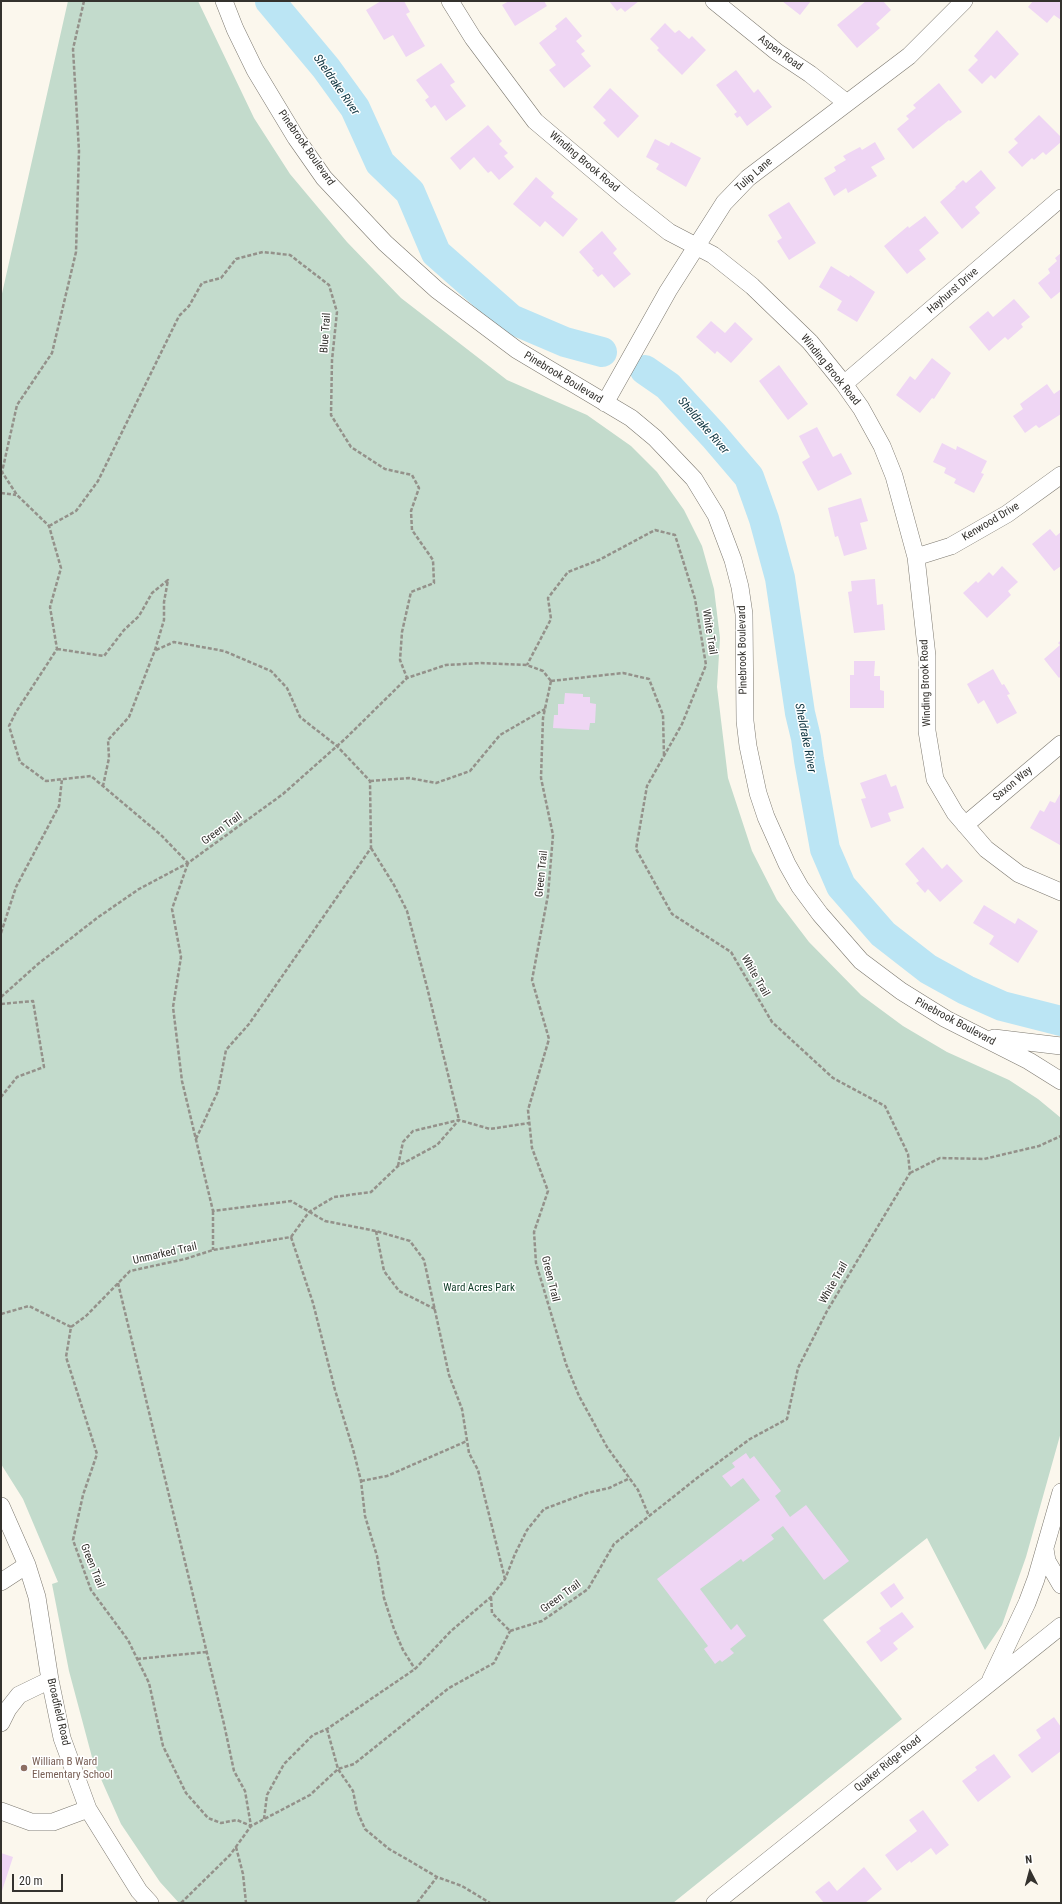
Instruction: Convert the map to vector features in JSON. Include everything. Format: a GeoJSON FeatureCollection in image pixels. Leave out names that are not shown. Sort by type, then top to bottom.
{"type":"FeatureCollection","features":[{"type":"Feature","properties":{"kind":"street","name":"Pinebrook Boulevard"},"geometry":{"type":"LineString","coordinates":[[224,1],[235,29],[255,70],[288,125],[324,178],[411,268],[478,322],[517,350],[631,418],[655,438],[694,479],[716,515],[725,536],[740,587],[744,614],[744,696],[748,746],[752,771],[766,817],[787,864],[800,887],[840,938],[879,976],[925,1007],[1029,1061],[1060,1081]]}},
{"type":"Feature","properties":{"kind":"street","name":"Winding Brook Road"},"geometry":{"type":"LineString","coordinates":[[450,1],[473,38],[536,121],[632,203],[669,232],[713,255],[752,286],[810,342],[844,384],[861,408],[882,446],[894,476],[916,557],[926,656],[927,731],[935,779],[955,813],[986,849],[1019,874],[1061,892]]}},
{"type":"Feature","properties":{"kind":"street","name":"Aspen Road"},"geometry":{"type":"LineString","coordinates":[[714,1],[777,52],[810,74],[846,103]]}},
{"type":"Feature","properties":{"kind":"street","name":"Tulip Lane"},"geometry":{"type":"LineString","coordinates":[[605,403],[668,291],[724,203],[748,178],[909,56],[964,1]]}},
{"type":"Feature","properties":{"kind":"street","name":"Hayhurst Drive"},"geometry":{"type":"LineString","coordinates":[[844,384],[1061,198]]}},
{"type":"Feature","properties":{"kind":"street","name":"Kenwood Drive"},"geometry":{"type":"LineString","coordinates":[[916,557],[951,546],[1007,514],[1048,486],[1061,475]]}},
{"type":"Feature","properties":{"kind":"street","name":"Saxon Way"},"geometry":{"type":"LineString","coordinates":[[965,825],[1061,744]]}},
{"type":"Feature","properties":{"kind":"street"},"geometry":{"type":"LineString","coordinates":[[983,1037],[1061,1046]]}},
{"type":"Feature","properties":{"kind":"street"},"geometry":{"type":"LineString","coordinates":[[990,1682],[1027,1603],[1045,1549],[1061,1492]]}},
{"type":"Feature","properties":{"kind":"street","name":"Broadfield Road"},"geometry":{"type":"LineString","coordinates":[[1,1506],[27,1565],[37,1597],[50,1680],[62,1738],[88,1809],[139,1891],[150,1903]]}},
{"type":"Feature","properties":{"kind":"street"},"geometry":{"type":"LineString","coordinates":[[1045,1549],[1047,1561],[1052,1572],[1061,1585]]}},
{"type":"Feature","properties":{"kind":"street"},"geometry":{"type":"LineString","coordinates":[[1,1582],[27,1565]]}},
{"type":"Feature","properties":{"kind":"street","name":"Quaker Ridge Road"},"geometry":{"type":"LineString","coordinates":[[715,1903],[1061,1626]]}},
{"type":"Feature","properties":{"kind":"street"},"geometry":{"type":"LineString","coordinates":[[1,1723],[8,1709],[19,1695],[50,1680]]}},
{"type":"Feature","properties":{"kind":"street"},"geometry":{"type":"LineString","coordinates":[[1,1812],[31,1822],[53,1822],[88,1809]]}},
{"type":"Feature","properties":{"kind":"path"},"geometry":{"type":"LineString","coordinates":[[84,1],[73,49],[79,151],[76,252],[52,352],[17,405],[2,472],[17,495],[49,526],[62,568],[50,607],[57,649],[16,712],[9,726],[20,762],[46,781],[92,776],[161,835],[188,863]]}},
{"type":"Feature","properties":{"kind":"path","name":"Blue Trail"},"geometry":{"type":"LineString","coordinates":[[49,526],[76,512],[98,481],[179,316],[189,306],[202,283],[221,278],[236,259],[263,252],[290,255],[329,286],[337,312],[332,360],[331,415],[351,447],[385,469],[412,475],[419,488],[411,511],[412,530],[433,560],[434,583],[412,592],[402,632],[400,660],[407,678]]}},
{"type":"Feature","properties":{"kind":"path"},"geometry":{"type":"LineString","coordinates":[[1,492],[17,495]]}},
{"type":"Feature","properties":{"kind":"path","name":"White Trail"},"geometry":{"type":"LineString","coordinates":[[527,665],[551,619],[548,598],[568,572],[599,560],[655,530],[675,535],[695,599],[706,665],[682,724],[647,786],[636,849],[672,914],[731,952],[772,1022],[833,1078],[886,1106],[908,1154],[910,1173],[826,1310],[798,1368],[787,1419],[750,1439],[649,1516]]}},
{"type":"Feature","properties":{"kind":"path"},"geometry":{"type":"LineString","coordinates":[[57,649],[104,656],[124,630],[139,616],[152,593],[168,580],[164,602],[164,620],[155,650],[129,717],[108,740],[109,758],[103,786]]}},
{"type":"Feature","properties":{"kind":"path"},"geometry":{"type":"LineString","coordinates":[[155,650],[174,642],[224,651],[271,671],[287,688],[300,717],[337,746],[370,781],[372,848],[394,885],[407,911],[428,987],[459,1120]]}},
{"type":"Feature","properties":{"kind":"path","name":"Green Trail"},"geometry":{"type":"LineString","coordinates":[[1,997],[38,964],[97,918],[139,889],[188,863],[283,794],[337,746],[407,678],[446,665],[481,663],[527,665],[543,671],[551,681],[543,718],[542,778],[553,835],[548,895],[532,980],[550,1040],[528,1110],[532,1148],[548,1191],[534,1232],[536,1263],[566,1364],[579,1396],[607,1447],[638,1490],[649,1516],[614,1544],[588,1589],[542,1621],[510,1632]]}},
{"type":"Feature","properties":{"kind":"path"},"geometry":{"type":"LineString","coordinates":[[551,681],[623,673],[649,679],[663,715],[664,756]]}},
{"type":"Feature","properties":{"kind":"path"},"geometry":{"type":"LineString","coordinates":[[370,781],[409,778],[436,783],[470,771],[500,735],[545,708]]}},
{"type":"Feature","properties":{"kind":"path"},"geometry":{"type":"LineString","coordinates":[[1,933],[16,887],[59,806],[62,779]]}},
{"type":"Feature","properties":{"kind":"path"},"geometry":{"type":"LineString","coordinates":[[196,1139],[218,1091],[226,1050],[250,1024],[372,848]]}},
{"type":"Feature","properties":{"kind":"path","name":"Unmarked Trail"},"geometry":{"type":"LineString","coordinates":[[188,863],[172,909],[181,957],[173,1007],[182,1081],[213,1211],[213,1250]]}},
{"type":"Feature","properties":{"kind":"path"},"geometry":{"type":"LineString","coordinates":[[1,1004],[33,1001],[44,1067],[17,1077],[1,1097]]}},
{"type":"Feature","properties":{"kind":"path"},"geometry":{"type":"LineString","coordinates":[[415,1669],[403,1650],[394,1629],[384,1598],[377,1556],[364,1516],[361,1481],[335,1390],[313,1303],[291,1238],[309,1212],[334,1197],[371,1192],[398,1166],[437,1145],[459,1120]]}},
{"type":"Feature","properties":{"kind":"path"},"geometry":{"type":"LineString","coordinates":[[398,1166],[403,1142],[413,1130],[459,1120],[490,1129],[530,1123]]}},
{"type":"Feature","properties":{"kind":"path"},"geometry":{"type":"LineString","coordinates":[[910,1173],[940,1158],[984,1159],[1039,1146],[1061,1136]]}},
{"type":"Feature","properties":{"kind":"path"},"geometry":{"type":"LineString","coordinates":[[213,1211],[291,1201],[325,1221],[376,1231],[410,1241],[424,1260],[449,1375],[462,1409],[469,1452],[478,1470],[505,1579]]}},
{"type":"Feature","properties":{"kind":"path"},"geometry":{"type":"LineString","coordinates":[[376,1231],[384,1271],[399,1291],[435,1309]]}},
{"type":"Feature","properties":{"kind":"path","name":"Unmarked Trail"},"geometry":{"type":"LineString","coordinates":[[71,1327],[86,1316],[130,1270],[185,1259],[213,1250],[291,1238]]}},
{"type":"Feature","properties":{"kind":"path"},"geometry":{"type":"LineString","coordinates":[[118,1283],[234,1771],[245,1791],[251,1826]]}},
{"type":"Feature","properties":{"kind":"path"},"geometry":{"type":"LineString","coordinates":[[1,1314],[29,1306],[71,1327]]}},
{"type":"Feature","properties":{"kind":"path","name":"Green Trail"},"geometry":{"type":"LineString","coordinates":[[71,1327],[66,1357],[97,1454],[83,1495],[73,1540],[91,1590],[128,1640],[149,1683],[163,1746],[186,1793],[208,1818],[221,1823],[237,1820],[251,1826]]}},
{"type":"Feature","properties":{"kind":"path"},"geometry":{"type":"LineString","coordinates":[[361,1481],[387,1476],[467,1441]]}},
{"type":"Feature","properties":{"kind":"path"},"geometry":{"type":"LineString","coordinates":[[264,1819],[267,1795],[284,1764],[313,1735],[327,1729],[415,1669],[451,1631],[491,1597],[505,1579],[527,1530],[544,1509],[588,1493],[609,1488],[630,1478]]}},
{"type":"Feature","properties":{"kind":"path"},"geometry":{"type":"LineString","coordinates":[[181,1903],[230,1855],[251,1826],[310,1795],[338,1769],[354,1764],[449,1688],[494,1663],[510,1632],[492,1613],[491,1597]]}},
{"type":"Feature","properties":{"kind":"path"},"geometry":{"type":"LineString","coordinates":[[137,1659],[206,1652]]}},
{"type":"Feature","properties":{"kind":"path"},"geometry":{"type":"LineString","coordinates":[[327,1729],[338,1769],[353,1792],[357,1811],[365,1829],[389,1848],[437,1877],[462,1886],[490,1903]]}},
{"type":"Feature","properties":{"kind":"path"},"geometry":{"type":"LineString","coordinates":[[236,1846],[243,1874],[246,1903]]}},
{"type":"Feature","properties":{"kind":"path"},"geometry":{"type":"LineString","coordinates":[[417,1903],[437,1877]]}},
{"type":"Feature","properties":{"kind":"green space","name":"Ward Acres Park"},"geometry":{"type":"Polygon","coordinates":[[[68,1],[198,1],[254,118],[290,174],[347,242],[401,298],[507,380],[587,415],[631,446],[657,472],[684,510],[702,546],[714,589],[720,638],[717,687],[728,778],[752,851],[777,900],[809,942],[861,995],[903,1026],[947,1052],[1009,1080],[1038,1099],[1061,1118],[1061,1432],[1026,1557],[1002,1625],[985,1650],[927,1538],[823,1620],[902,1719],[673,1903],[179,1903],[160,1882],[121,1824],[93,1761],[69,1671],[52,1584],[58,1582],[23,1499],[1,1464],[1,298],[68,1]]]}},
{"type":"Feature","properties":{"kind":"building"},"geometry":{"type":"Polygon","coordinates":[[[381,1],[404,1],[410,12],[406,14],[425,46],[406,57],[393,35],[384,40],[366,10],[381,1]]]}},
{"type":"Feature","properties":{"kind":"building"},"geometry":{"type":"Polygon","coordinates":[[[509,1],[544,1],[547,6],[515,26],[502,5],[509,1]]]}},
{"type":"Feature","properties":{"kind":"building"},"geometry":{"type":"Polygon","coordinates":[[[609,1],[639,1],[625,12],[621,8],[617,11],[609,1]]]}},
{"type":"Feature","properties":{"kind":"building"},"geometry":{"type":"Polygon","coordinates":[[[782,1],[811,1],[800,15],[782,1]]]}},
{"type":"Feature","properties":{"kind":"building"},"geometry":{"type":"Polygon","coordinates":[[[866,1],[883,1],[891,10],[876,24],[880,28],[857,48],[837,25],[866,1]]]}},
{"type":"Feature","properties":{"kind":"building"},"geometry":{"type":"Polygon","coordinates":[[[1033,1],[1061,1],[1061,20],[1054,15],[1047,23],[1028,7],[1033,1]]]}},
{"type":"Feature","properties":{"kind":"building"},"geometry":{"type":"Polygon","coordinates":[[[566,17],[582,36],[576,41],[585,51],[581,54],[591,66],[564,88],[549,70],[556,65],[539,43],[557,29],[555,26],[566,17]]]}},
{"type":"Feature","properties":{"kind":"building"},"geometry":{"type":"Polygon","coordinates":[[[665,23],[675,33],[679,30],[689,39],[692,36],[706,50],[682,75],[657,50],[659,48],[650,39],[665,23]]]}},
{"type":"Feature","properties":{"kind":"building"},"geometry":{"type":"Polygon","coordinates":[[[997,30],[1019,54],[995,79],[991,75],[982,84],[968,70],[978,60],[974,56],[997,30]]]}},
{"type":"Feature","properties":{"kind":"building"},"geometry":{"type":"Polygon","coordinates":[[[441,63],[455,82],[450,85],[466,106],[446,121],[435,105],[431,108],[425,100],[429,97],[416,80],[441,63]]]}},
{"type":"Feature","properties":{"kind":"building"},"geometry":{"type":"Polygon","coordinates":[[[736,70],[754,93],[758,89],[772,107],[747,126],[740,116],[737,118],[734,114],[737,112],[716,85],[736,70]]]}},
{"type":"Feature","properties":{"kind":"building"},"geometry":{"type":"Polygon","coordinates":[[[939,83],[962,112],[950,121],[949,120],[913,149],[897,129],[909,119],[906,116],[916,108],[913,105],[939,83]]]}},
{"type":"Feature","properties":{"kind":"building"},"geometry":{"type":"Polygon","coordinates":[[[610,88],[639,116],[618,138],[603,123],[606,120],[593,107],[610,88]]]}},
{"type":"Feature","properties":{"kind":"building"},"geometry":{"type":"Polygon","coordinates":[[[1039,115],[1061,137],[1061,142],[1046,155],[1043,152],[1034,160],[1032,158],[1022,167],[1008,152],[1018,143],[1014,139],[1039,115]]]}},
{"type":"Feature","properties":{"kind":"building"},"geometry":{"type":"Polygon","coordinates":[[[488,125],[502,141],[499,144],[508,153],[504,156],[514,167],[499,180],[491,171],[488,173],[474,157],[460,170],[450,158],[488,125]]]}},
{"type":"Feature","properties":{"kind":"building"},"geometry":{"type":"Polygon","coordinates":[[[655,139],[669,146],[671,142],[701,158],[686,187],[656,169],[659,164],[646,157],[655,139]]]}},
{"type":"Feature","properties":{"kind":"building"},"geometry":{"type":"Polygon","coordinates":[[[875,142],[885,159],[871,167],[877,176],[848,193],[846,188],[834,196],[824,178],[836,171],[834,167],[846,160],[843,156],[860,147],[862,150],[875,142]]]}},
{"type":"Feature","properties":{"kind":"building"},"geometry":{"type":"Polygon","coordinates":[[[981,170],[996,188],[975,207],[980,213],[962,229],[940,202],[963,180],[966,183],[981,170]]]}},
{"type":"Feature","properties":{"kind":"building"},"geometry":{"type":"Polygon","coordinates":[[[536,177],[554,193],[551,197],[578,219],[563,237],[545,221],[540,227],[513,204],[536,177]]]}},
{"type":"Feature","properties":{"kind":"building"},"geometry":{"type":"Polygon","coordinates":[[[789,202],[816,243],[789,260],[777,241],[782,238],[768,215],[789,202]]]}},
{"type":"Feature","properties":{"kind":"building"},"geometry":{"type":"Polygon","coordinates":[[[925,216],[939,233],[919,250],[926,259],[907,274],[884,246],[908,226],[909,228],[925,216]]]}},
{"type":"Feature","properties":{"kind":"building"},"geometry":{"type":"Polygon","coordinates":[[[602,231],[617,249],[613,253],[631,274],[614,288],[602,274],[598,277],[592,270],[594,269],[579,252],[602,231]]]}},
{"type":"Feature","properties":{"kind":"building"},"geometry":{"type":"Polygon","coordinates":[[[1061,253],[1061,291],[1051,299],[1038,283],[1050,273],[1048,269],[1057,261],[1055,258],[1061,253]]]}},
{"type":"Feature","properties":{"kind":"building"},"geometry":{"type":"Polygon","coordinates":[[[831,266],[849,277],[850,275],[875,292],[857,322],[837,310],[842,301],[819,287],[831,266]]]}},
{"type":"Feature","properties":{"kind":"building"},"geometry":{"type":"Polygon","coordinates":[[[1014,299],[1030,317],[1021,324],[1023,327],[1008,340],[1005,337],[989,351],[969,327],[988,311],[993,317],[1014,299]]]}},
{"type":"Feature","properties":{"kind":"building"},"geometry":{"type":"Polygon","coordinates":[[[711,321],[725,333],[735,322],[753,339],[731,363],[717,351],[715,354],[696,337],[711,321]]]}},
{"type":"Feature","properties":{"kind":"building"},"geometry":{"type":"Polygon","coordinates":[[[932,358],[951,373],[934,399],[932,398],[920,413],[896,395],[910,376],[915,380],[932,358]]]}},
{"type":"Feature","properties":{"kind":"building"},"geometry":{"type":"Polygon","coordinates":[[[779,365],[808,404],[788,420],[759,381],[779,365]]]}},
{"type":"Feature","properties":{"kind":"building"},"geometry":{"type":"Polygon","coordinates":[[[1047,384],[1054,394],[1061,389],[1061,414],[1039,428],[1036,425],[1025,433],[1013,416],[1023,409],[1020,404],[1047,384]]]}},
{"type":"Feature","properties":{"kind":"building"},"geometry":{"type":"Polygon","coordinates":[[[817,427],[833,457],[841,453],[852,474],[818,491],[802,462],[810,457],[799,436],[817,427]]]}},
{"type":"Feature","properties":{"kind":"building"},"geometry":{"type":"Polygon","coordinates":[[[942,443],[956,450],[957,446],[987,461],[981,473],[984,474],[974,493],[954,483],[956,479],[944,473],[946,468],[933,462],[942,443]]]}},
{"type":"Feature","properties":{"kind":"building"},"geometry":{"type":"Polygon","coordinates":[[[861,498],[868,521],[860,523],[867,549],[844,556],[838,536],[835,537],[828,508],[861,498]]]}},
{"type":"Feature","properties":{"kind":"building"},"geometry":{"type":"Polygon","coordinates":[[[1050,529],[1056,536],[1061,532],[1061,566],[1054,571],[1032,544],[1050,529]]]}},
{"type":"Feature","properties":{"kind":"building"},"geometry":{"type":"Polygon","coordinates":[[[1002,566],[1018,582],[1008,591],[1011,595],[987,618],[963,593],[976,581],[978,583],[989,572],[993,576],[1002,566]]]}},
{"type":"Feature","properties":{"kind":"building"},"geometry":{"type":"Polygon","coordinates":[[[875,579],[877,605],[883,604],[885,630],[854,633],[848,592],[852,591],[851,581],[875,579]]]}},
{"type":"Feature","properties":{"kind":"building"},"geometry":{"type":"Polygon","coordinates":[[[1061,640],[1061,676],[1059,678],[1044,659],[1060,645],[1058,643],[1061,640]]]}},
{"type":"Feature","properties":{"kind":"building"},"geometry":{"type":"Polygon","coordinates":[[[854,661],[875,661],[874,676],[880,676],[880,690],[884,691],[884,708],[850,708],[850,675],[854,675],[854,661]]]}},
{"type":"Feature","properties":{"kind":"building"},"geometry":{"type":"Polygon","coordinates":[[[993,669],[1002,685],[1004,684],[1010,694],[1007,695],[1017,713],[997,724],[984,700],[978,704],[967,684],[993,669]]]}},
{"type":"Feature","properties":{"kind":"building"},"geometry":{"type":"Polygon","coordinates":[[[565,693],[583,694],[583,697],[590,697],[590,703],[596,704],[595,723],[590,723],[589,730],[553,728],[554,715],[558,715],[558,704],[564,704],[565,693]]]}},
{"type":"Feature","properties":{"kind":"building"},"geometry":{"type":"Polygon","coordinates":[[[886,774],[891,787],[896,785],[904,808],[888,813],[891,821],[871,828],[861,799],[866,798],[860,783],[886,774]]]}},
{"type":"Feature","properties":{"kind":"building"},"geometry":{"type":"Polygon","coordinates":[[[1061,792],[1060,845],[1030,828],[1040,810],[1044,812],[1050,801],[1055,803],[1061,792]]]}},
{"type":"Feature","properties":{"kind":"building"},"geometry":{"type":"Polygon","coordinates":[[[923,847],[942,869],[947,864],[963,881],[940,902],[928,889],[925,893],[916,883],[919,881],[905,864],[923,847]]]}},
{"type":"Feature","properties":{"kind":"building"},"geometry":{"type":"Polygon","coordinates":[[[984,905],[1015,924],[1018,918],[1038,931],[1018,963],[989,944],[994,936],[973,923],[984,905]]]}},
{"type":"Feature","properties":{"kind":"building"},"geometry":{"type":"Polygon","coordinates":[[[746,1453],[750,1459],[754,1456],[781,1491],[775,1496],[790,1517],[806,1505],[849,1561],[824,1580],[783,1526],[771,1535],[774,1539],[743,1562],[741,1559],[700,1589],[731,1630],[737,1624],[746,1636],[730,1649],[734,1653],[722,1662],[720,1660],[715,1664],[704,1649],[708,1646],[657,1579],[760,1500],[743,1478],[731,1487],[722,1476],[735,1467],[732,1463],[746,1453]]]}},
{"type":"Feature","properties":{"kind":"building"},"geometry":{"type":"Polygon","coordinates":[[[894,1583],[904,1598],[891,1608],[880,1593],[894,1583]]]}},
{"type":"Feature","properties":{"kind":"building"},"geometry":{"type":"Polygon","coordinates":[[[902,1612],[914,1627],[893,1643],[898,1649],[881,1662],[866,1642],[881,1631],[879,1628],[902,1612]]]}},
{"type":"Feature","properties":{"kind":"building"},"geometry":{"type":"Polygon","coordinates":[[[1054,1717],[1061,1727],[1061,1751],[1032,1773],[1018,1755],[1041,1738],[1036,1730],[1054,1717]]]}},
{"type":"Feature","properties":{"kind":"building"},"geometry":{"type":"Polygon","coordinates":[[[994,1754],[1011,1777],[978,1802],[962,1781],[977,1770],[975,1767],[994,1754]]]}},
{"type":"Feature","properties":{"kind":"building"},"geometry":{"type":"Polygon","coordinates":[[[923,1810],[949,1845],[936,1855],[931,1848],[911,1863],[910,1861],[897,1871],[885,1855],[917,1831],[909,1820],[923,1810]]]}},
{"type":"Feature","properties":{"kind":"building"},"geometry":{"type":"Polygon","coordinates":[[[1,1853],[13,1857],[1,1894],[1,1853]]]}},
{"type":"Feature","properties":{"kind":"building"},"geometry":{"type":"Polygon","coordinates":[[[864,1867],[882,1889],[865,1903],[824,1903],[815,1892],[829,1881],[837,1891],[864,1867]]]}},
{"type":"Feature","properties":{"kind":"waterway","name":"Sheldrake River"},"geometry":{"type":"LineString","coordinates":[[270,1],[326,68],[355,108],[380,163],[410,192],[436,253],[511,319],[565,342],[602,352]]}},
{"type":"Feature","properties":{"kind":"waterway","name":"Sheldrake River"},"geometry":{"type":"LineString","coordinates":[[645,370],[668,386],[749,477],[764,519],[780,578],[800,713],[806,738],[825,849],[841,886],[883,934],[928,969],[966,990],[1002,1006],[1061,1021]]}},
{"type":"Feature","properties":{"kind":"place","name":"William B Ward Elementary School"},"geometry":{"type":"Point","coordinates":[24,1768]}}]}
